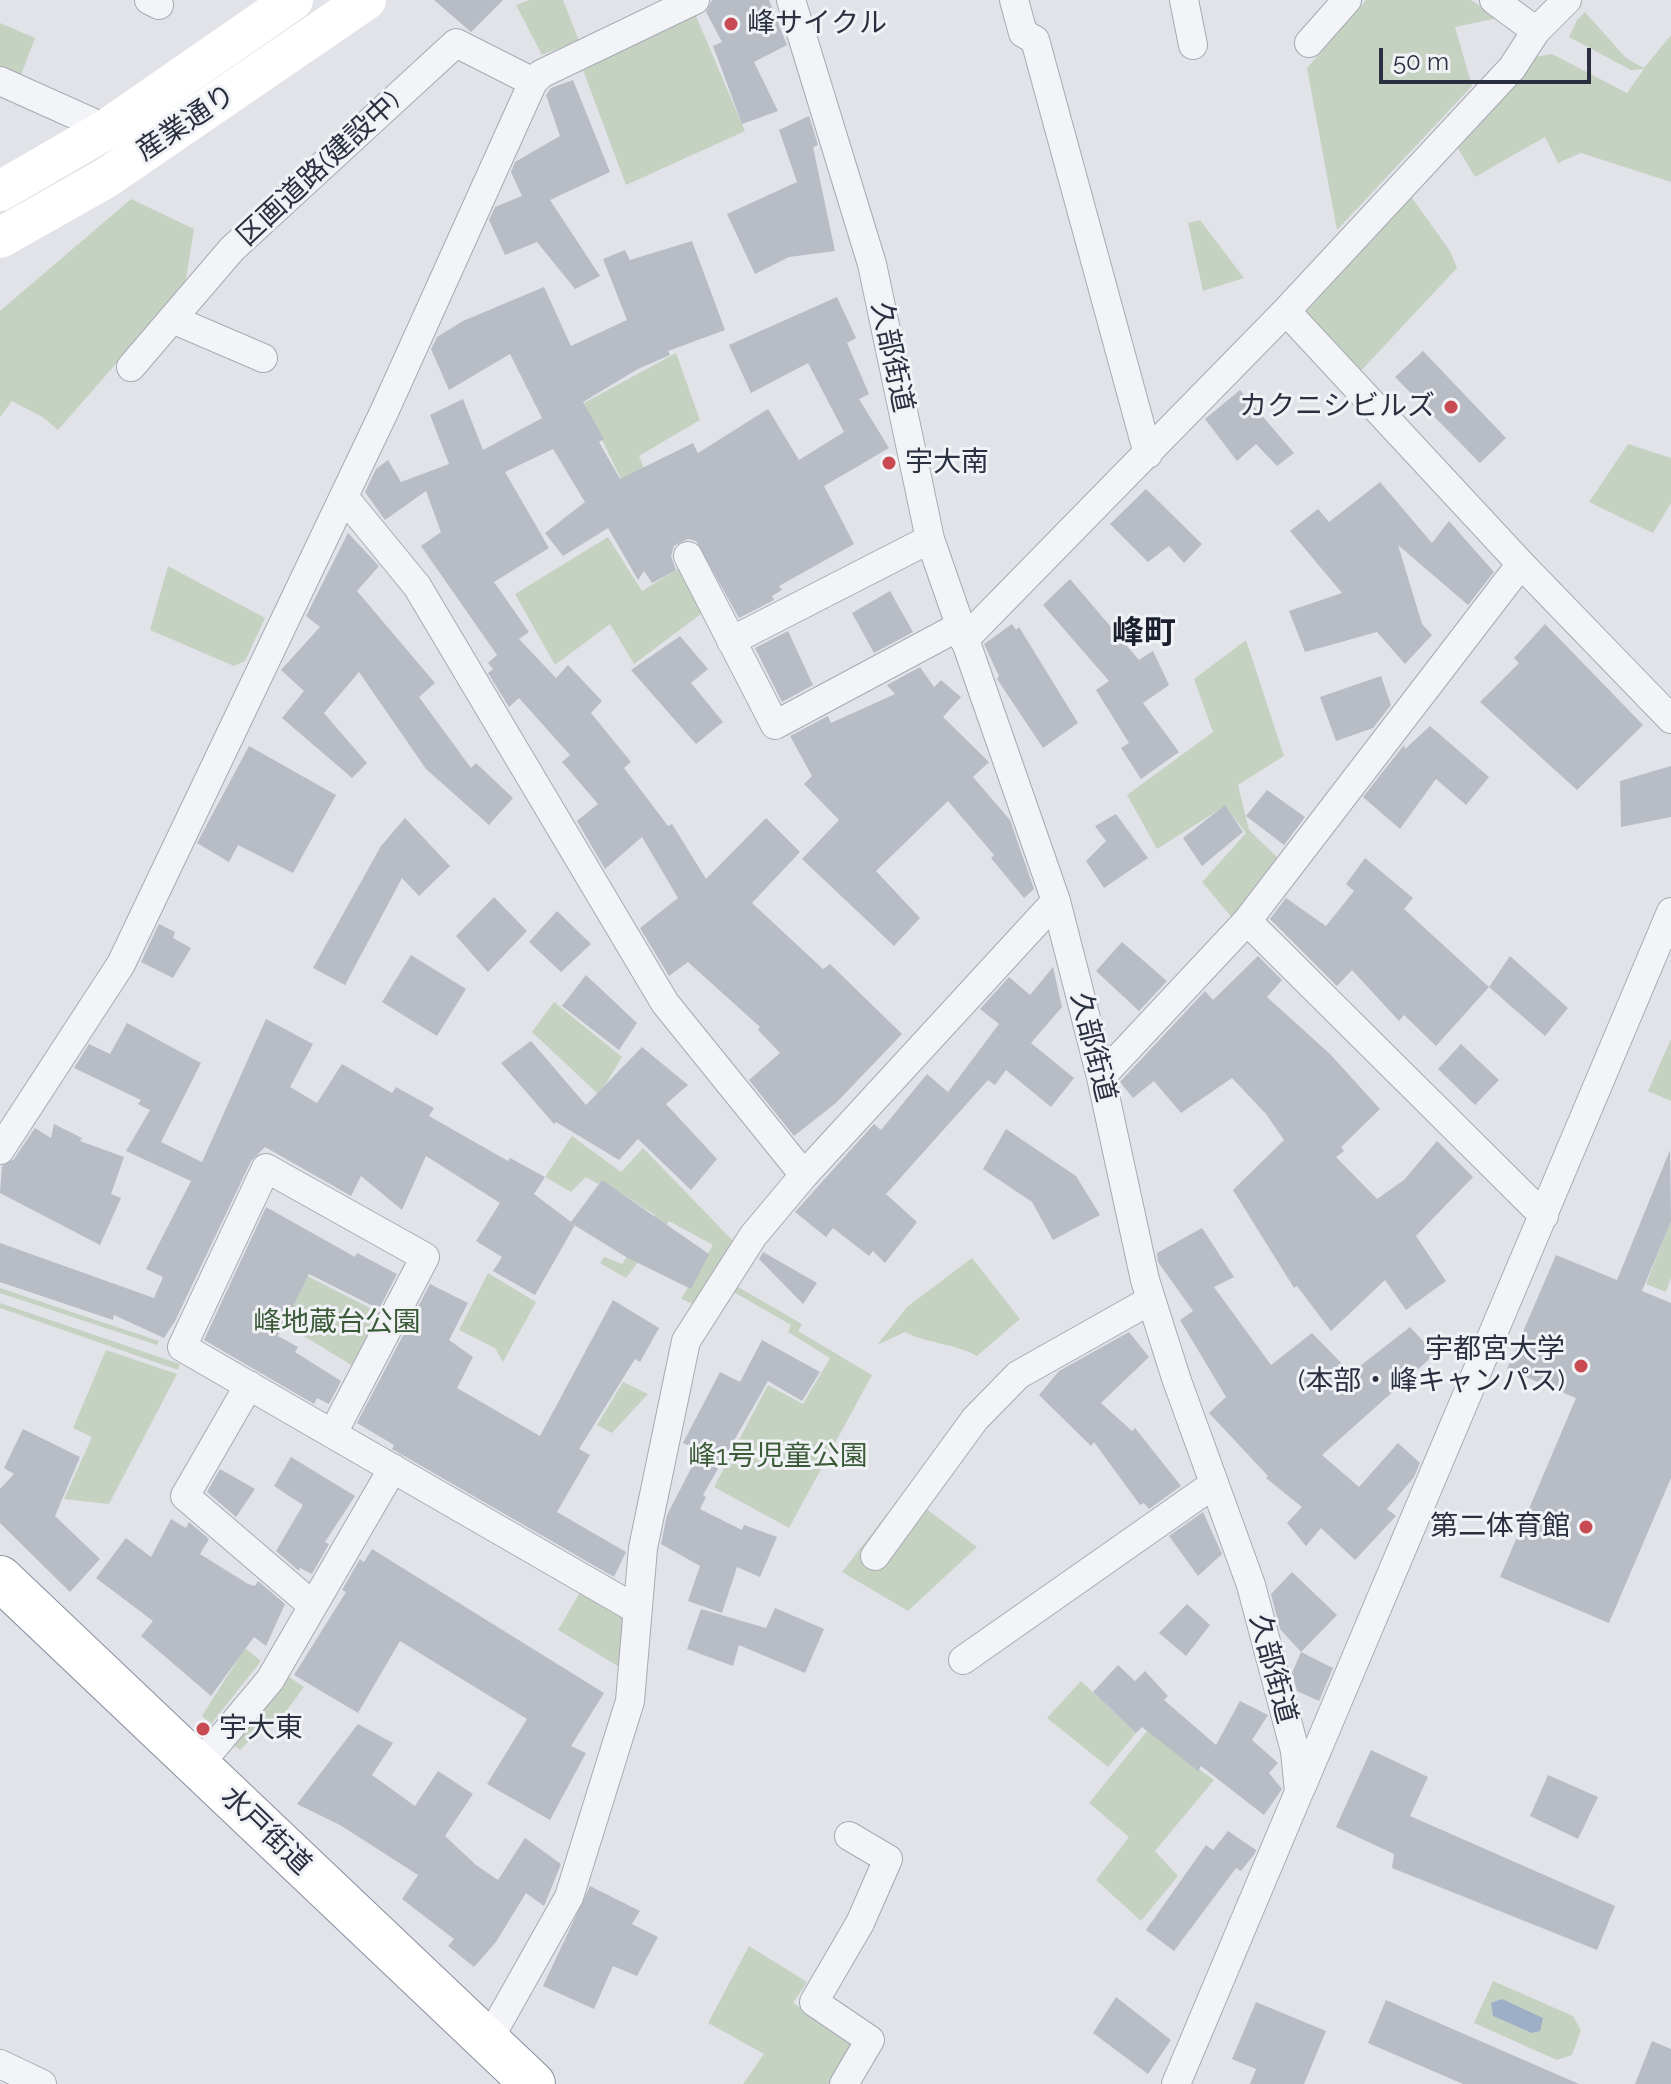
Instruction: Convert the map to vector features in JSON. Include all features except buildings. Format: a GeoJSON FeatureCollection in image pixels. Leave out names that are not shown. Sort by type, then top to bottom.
{"type":"FeatureCollection","features":[{"type":"Feature","properties":{"kind":"highway","name":"水戸街道"},"geometry":{"type":"LineString","coordinates":[[0,1578],[533,2084]]}},
{"type":"Feature","properties":{"kind":"street","name":"産業通り"},"geometry":{"type":"LineString","coordinates":[[0,191],[107,129],[293,0]]}},
{"type":"Feature","properties":{"kind":"street","name":"産業通り"},"geometry":{"type":"LineString","coordinates":[[0,238],[106,178],[366,0]]}},
{"type":"Feature","properties":{"kind":"street"},"geometry":{"type":"LineString","coordinates":[[0,1150],[121,964],[344,497],[533,82],[541,74],[695,0]]}},
{"type":"Feature","properties":{"kind":"street","name":"久部街道"},"geometry":{"type":"LineString","coordinates":[[791,0],[872,264],[930,539],[1014,772],[1056,901],[1101,1077],[1151,1300],[1251,1585],[1295,1751],[1299,1792],[1176,2084]]}},
{"type":"Feature","properties":{"kind":"street"},"geometry":{"type":"LineString","coordinates":[[1014,0],[1023,33],[1035,40],[1148,454]]}},
{"type":"Feature","properties":{"kind":"street"},"geometry":{"type":"LineString","coordinates":[[1184,0],[1193,45]]}},
{"type":"Feature","properties":{"kind":"street"},"geometry":{"type":"LineString","coordinates":[[1309,43],[1347,0]]}},
{"type":"Feature","properties":{"kind":"street"},"geometry":{"type":"LineString","coordinates":[[1494,0],[1536,31]]}},
{"type":"Feature","properties":{"kind":"street"},"geometry":{"type":"LineString","coordinates":[[688,556],[775,725],[962,633],[1148,454],[1286,311],[1512,68],[1536,31],[1567,0]]}},
{"type":"Feature","properties":{"kind":"street","name":"区画道路(建設中)"},"geometry":{"type":"LineString","coordinates":[[131,367],[232,249],[456,43],[533,82]]}},
{"type":"Feature","properties":{"kind":"street"},"geometry":{"type":"LineString","coordinates":[[0,81],[107,129]]}},
{"type":"Feature","properties":{"kind":"street"},"geometry":{"type":"LineString","coordinates":[[1286,311],[1521,564],[1671,719]]}},
{"type":"Feature","properties":{"kind":"street"},"geometry":{"type":"LineString","coordinates":[[172,319],[263,358]]}},
{"type":"Feature","properties":{"kind":"street"},"geometry":{"type":"LineString","coordinates":[[344,497],[417,586],[665,1003],[804,1175]]}},
{"type":"Feature","properties":{"kind":"street"},"geometry":{"type":"LineString","coordinates":[[731,641],[930,539]]}},
{"type":"Feature","properties":{"kind":"street"},"geometry":{"type":"LineString","coordinates":[[1101,1077],[1247,921],[1521,564]]}},
{"type":"Feature","properties":{"kind":"street"},"geometry":{"type":"LineString","coordinates":[[488,2041],[569,1897],[630,1701],[643,1548],[686,1341],[753,1236],[804,1175],[1056,901]]}},
{"type":"Feature","properties":{"kind":"street"},"geometry":{"type":"LineString","coordinates":[[1299,1792],[1671,912]]}},
{"type":"Feature","properties":{"kind":"street"},"geometry":{"type":"LineString","coordinates":[[1247,921],[1544,1216]]}},
{"type":"Feature","properties":{"kind":"street"},"geometry":{"type":"LineString","coordinates":[[333,1433],[425,1257],[266,1168],[182,1347],[636,1609]]}},
{"type":"Feature","properties":{"kind":"street"},"geometry":{"type":"LineString","coordinates":[[875,1556],[975,1419],[1018,1375],[1151,1300]]}},
{"type":"Feature","properties":{"kind":"street"},"geometry":{"type":"LineString","coordinates":[[249,1385],[185,1496],[311,1604]]}},
{"type":"Feature","properties":{"kind":"street"},"geometry":{"type":"LineString","coordinates":[[198,1766],[270,1680],[311,1604],[393,1468]]}},
{"type":"Feature","properties":{"kind":"street"},"geometry":{"type":"LineString","coordinates":[[963,1660],[1214,1484]]}},
{"type":"Feature","properties":{"kind":"street"},"geometry":{"type":"LineString","coordinates":[[844,2084],[870,2040],[814,2002],[860,1923],[888,1859],[849,1836]]}},
{"type":"Feature","properties":{"kind":"street"},"geometry":{"type":"LineString","coordinates":[[0,2064],[42,2084]]}},
{"type":"Feature","properties":{"kind":"green space"},"geometry":{"type":"Polygon","coordinates":[[[529,0],[563,0],[579,41],[542,55],[516,5],[529,0]]]}},
{"type":"Feature","properties":{"kind":"green space"},"geometry":{"type":"Polygon","coordinates":[[[1366,0],[1471,0],[1498,18],[1455,27],[1472,86],[1337,230],[1307,68],[1366,0]]]}},
{"type":"Feature","properties":{"kind":"green space"},"geometry":{"type":"Polygon","coordinates":[[[693,9],[745,131],[626,185],[580,62],[693,9]]]}},
{"type":"Feature","properties":{"kind":"green space"},"geometry":{"type":"Polygon","coordinates":[[[1585,12],[1626,58],[1644,68],[1671,35],[1671,182],[1581,153],[1558,163],[1545,137],[1475,177],[1453,140],[1534,57],[1552,54],[1627,93],[1644,69],[1631,70],[1569,37],[1577,20],[1585,12]]]}},
{"type":"Feature","properties":{"kind":"green space"},"geometry":{"type":"Polygon","coordinates":[[[0,23],[35,38],[19,80],[0,71],[0,23]]]}},
{"type":"Feature","properties":{"kind":"green space"},"geometry":{"type":"Polygon","coordinates":[[[1407,191],[1450,251],[1457,268],[1358,374],[1305,317],[1306,302],[1407,191]]]}},
{"type":"Feature","properties":{"kind":"green space"},"geometry":{"type":"Polygon","coordinates":[[[131,199],[194,229],[185,285],[58,430],[44,418],[12,401],[0,417],[0,311],[131,199]]]}},
{"type":"Feature","properties":{"kind":"green space"},"geometry":{"type":"Polygon","coordinates":[[[1200,220],[1244,278],[1203,291],[1188,223],[1200,220]]]}},
{"type":"Feature","properties":{"kind":"green space"},"geometry":{"type":"Polygon","coordinates":[[[676,353],[700,420],[639,456],[659,505],[639,516],[584,403],[676,353]]]}},
{"type":"Feature","properties":{"kind":"green space"},"geometry":{"type":"Polygon","coordinates":[[[1628,444],[1671,458],[1671,503],[1653,533],[1589,502],[1628,444]]]}},
{"type":"Feature","properties":{"kind":"green space"},"geometry":{"type":"Polygon","coordinates":[[[608,537],[642,591],[690,561],[713,605],[634,664],[610,624],[555,665],[515,594],[608,537]]]}},
{"type":"Feature","properties":{"kind":"green space"},"geometry":{"type":"Polygon","coordinates":[[[168,566],[265,618],[245,661],[234,666],[150,630],[168,566]]]}},
{"type":"Feature","properties":{"kind":"green space"},"geometry":{"type":"Polygon","coordinates":[[[1246,640],[1284,756],[1238,785],[1249,830],[1280,860],[1233,919],[1202,882],[1246,833],[1225,806],[1157,849],[1127,795],[1213,732],[1194,679],[1246,640]]]}},
{"type":"Feature","properties":{"kind":"green space"},"geometry":{"type":"Polygon","coordinates":[[[554,1002],[622,1057],[599,1095],[532,1032],[554,1002]]]}},
{"type":"Feature","properties":{"kind":"green space"},"geometry":{"type":"Polygon","coordinates":[[[1671,1039],[1671,1101],[1648,1091],[1671,1039]]]}},
{"type":"Feature","properties":{"kind":"green space"},"geometry":{"type":"Polygon","coordinates":[[[572,1136],[621,1172],[643,1148],[738,1246],[696,1305],[681,1299],[713,1245],[669,1221],[626,1278],[600,1263],[604,1257],[622,1264],[655,1215],[602,1181],[598,1184],[586,1177],[571,1192],[545,1177],[572,1136]]]}},
{"type":"Feature","properties":{"kind":"green space"},"geometry":{"type":"Polygon","coordinates":[[[1671,1220],[1671,1278],[1666,1292],[1646,1284],[1671,1220]]]}},
{"type":"Feature","properties":{"kind":"green space"},"geometry":{"type":"Polygon","coordinates":[[[972,1258],[1020,1319],[977,1356],[905,1332],[877,1345],[907,1307],[972,1258]]]}},
{"type":"Feature","properties":{"kind":"green space"},"geometry":{"type":"Polygon","coordinates":[[[488,1273],[536,1302],[503,1362],[495,1348],[459,1330],[488,1273]]]}},
{"type":"Feature","properties":{"kind":"green space","name":"峰地蔵台公園"},"geometry":{"type":"Polygon","coordinates":[[[307,1276],[380,1313],[353,1366],[284,1324],[307,1276]]]}},
{"type":"Feature","properties":{"kind":"green space","name":"峰1号児童公園"},"geometry":{"type":"Polygon","coordinates":[[[726,1280],[802,1324],[798,1331],[872,1375],[789,1528],[714,1487],[768,1385],[803,1404],[830,1358],[788,1332],[791,1325],[723,1286],[726,1280]]]}},
{"type":"Feature","properties":{"kind":"green space"},"geometry":{"type":"Polygon","coordinates":[[[0,1288],[159,1341],[157,1345],[0,1293],[0,1288]]]}},
{"type":"Feature","properties":{"kind":"green space"},"geometry":{"type":"Polygon","coordinates":[[[0,1303],[180,1364],[178,1370],[0,1308],[0,1303]]]}},
{"type":"Feature","properties":{"kind":"green space"},"geometry":{"type":"Polygon","coordinates":[[[106,1350],[177,1374],[109,1504],[64,1499],[92,1437],[73,1428],[106,1350]]]}},
{"type":"Feature","properties":{"kind":"green space"},"geometry":{"type":"Polygon","coordinates":[[[623,1382],[648,1394],[612,1433],[597,1425],[623,1382]]]}},
{"type":"Feature","properties":{"kind":"green space"},"geometry":{"type":"Polygon","coordinates":[[[904,1492],[977,1547],[908,1611],[842,1572],[904,1492]]]}},
{"type":"Feature","properties":{"kind":"green space"},"geometry":{"type":"Polygon","coordinates":[[[580,1592],[621,1616],[625,1628],[621,1668],[558,1630],[580,1592]]]}},
{"type":"Feature","properties":{"kind":"green space"},"geometry":{"type":"Polygon","coordinates":[[[245,1648],[261,1661],[211,1724],[202,1716],[245,1648]]]}},
{"type":"Feature","properties":{"kind":"green space"},"geometry":{"type":"Polygon","coordinates":[[[283,1673],[304,1687],[282,1717],[271,1719],[240,1750],[229,1742],[283,1673]]]}},
{"type":"Feature","properties":{"kind":"green space"},"geometry":{"type":"Polygon","coordinates":[[[1081,1681],[1136,1733],[1108,1767],[1047,1718],[1081,1681]]]}},
{"type":"Feature","properties":{"kind":"green space"},"geometry":{"type":"Polygon","coordinates":[[[1147,1731],[1214,1780],[1155,1851],[1178,1876],[1141,1921],[1096,1880],[1129,1837],[1089,1803],[1147,1731]]]}},
{"type":"Feature","properties":{"kind":"green space"},"geometry":{"type":"Polygon","coordinates":[[[749,1946],[807,1982],[793,2003],[855,2041],[834,2084],[743,2084],[764,2054],[708,2023],[749,1946]]]}},
{"type":"Feature","properties":{"kind":"green space"},"geometry":{"type":"Polygon","coordinates":[[[1493,1981],[1573,2016],[1581,2030],[1572,2055],[1557,2060],[1474,2023],[1493,1981]]]}},
{"type":"Feature","properties":{"kind":"water"},"geometry":{"type":"Polygon","coordinates":[[[1502,1999],[1543,2018],[1540,2031],[1532,2033],[1493,2016],[1491,2003],[1502,1999]]]}},
{"type":"Feature","properties":{"kind":"place","name":"峰サイクル"},"geometry":{"type":"Point","coordinates":[731,24]}},
{"type":"Feature","properties":{"kind":"place","name":"カクニシビルズ"},"geometry":{"type":"Point","coordinates":[1451,407]}},
{"type":"Feature","properties":{"kind":"place","name":"宇大南"},"geometry":{"type":"Point","coordinates":[889,463]}},
{"type":"Feature","properties":{"kind":"place","name":"宇都宮大学 (本部・峰キャンパス)"},"geometry":{"type":"Point","coordinates":[1581,1366]}},
{"type":"Feature","properties":{"kind":"place","name":"第二体育館"},"geometry":{"type":"Point","coordinates":[1586,1527]}},
{"type":"Feature","properties":{"kind":"place","name":"宇大東"},"geometry":{"type":"Point","coordinates":[203,1729]}},
{"type":"Feature","properties":{"kind":"district","name":"峰町"},"geometry":{"type":"Point","coordinates":[1144,633]}}]}
